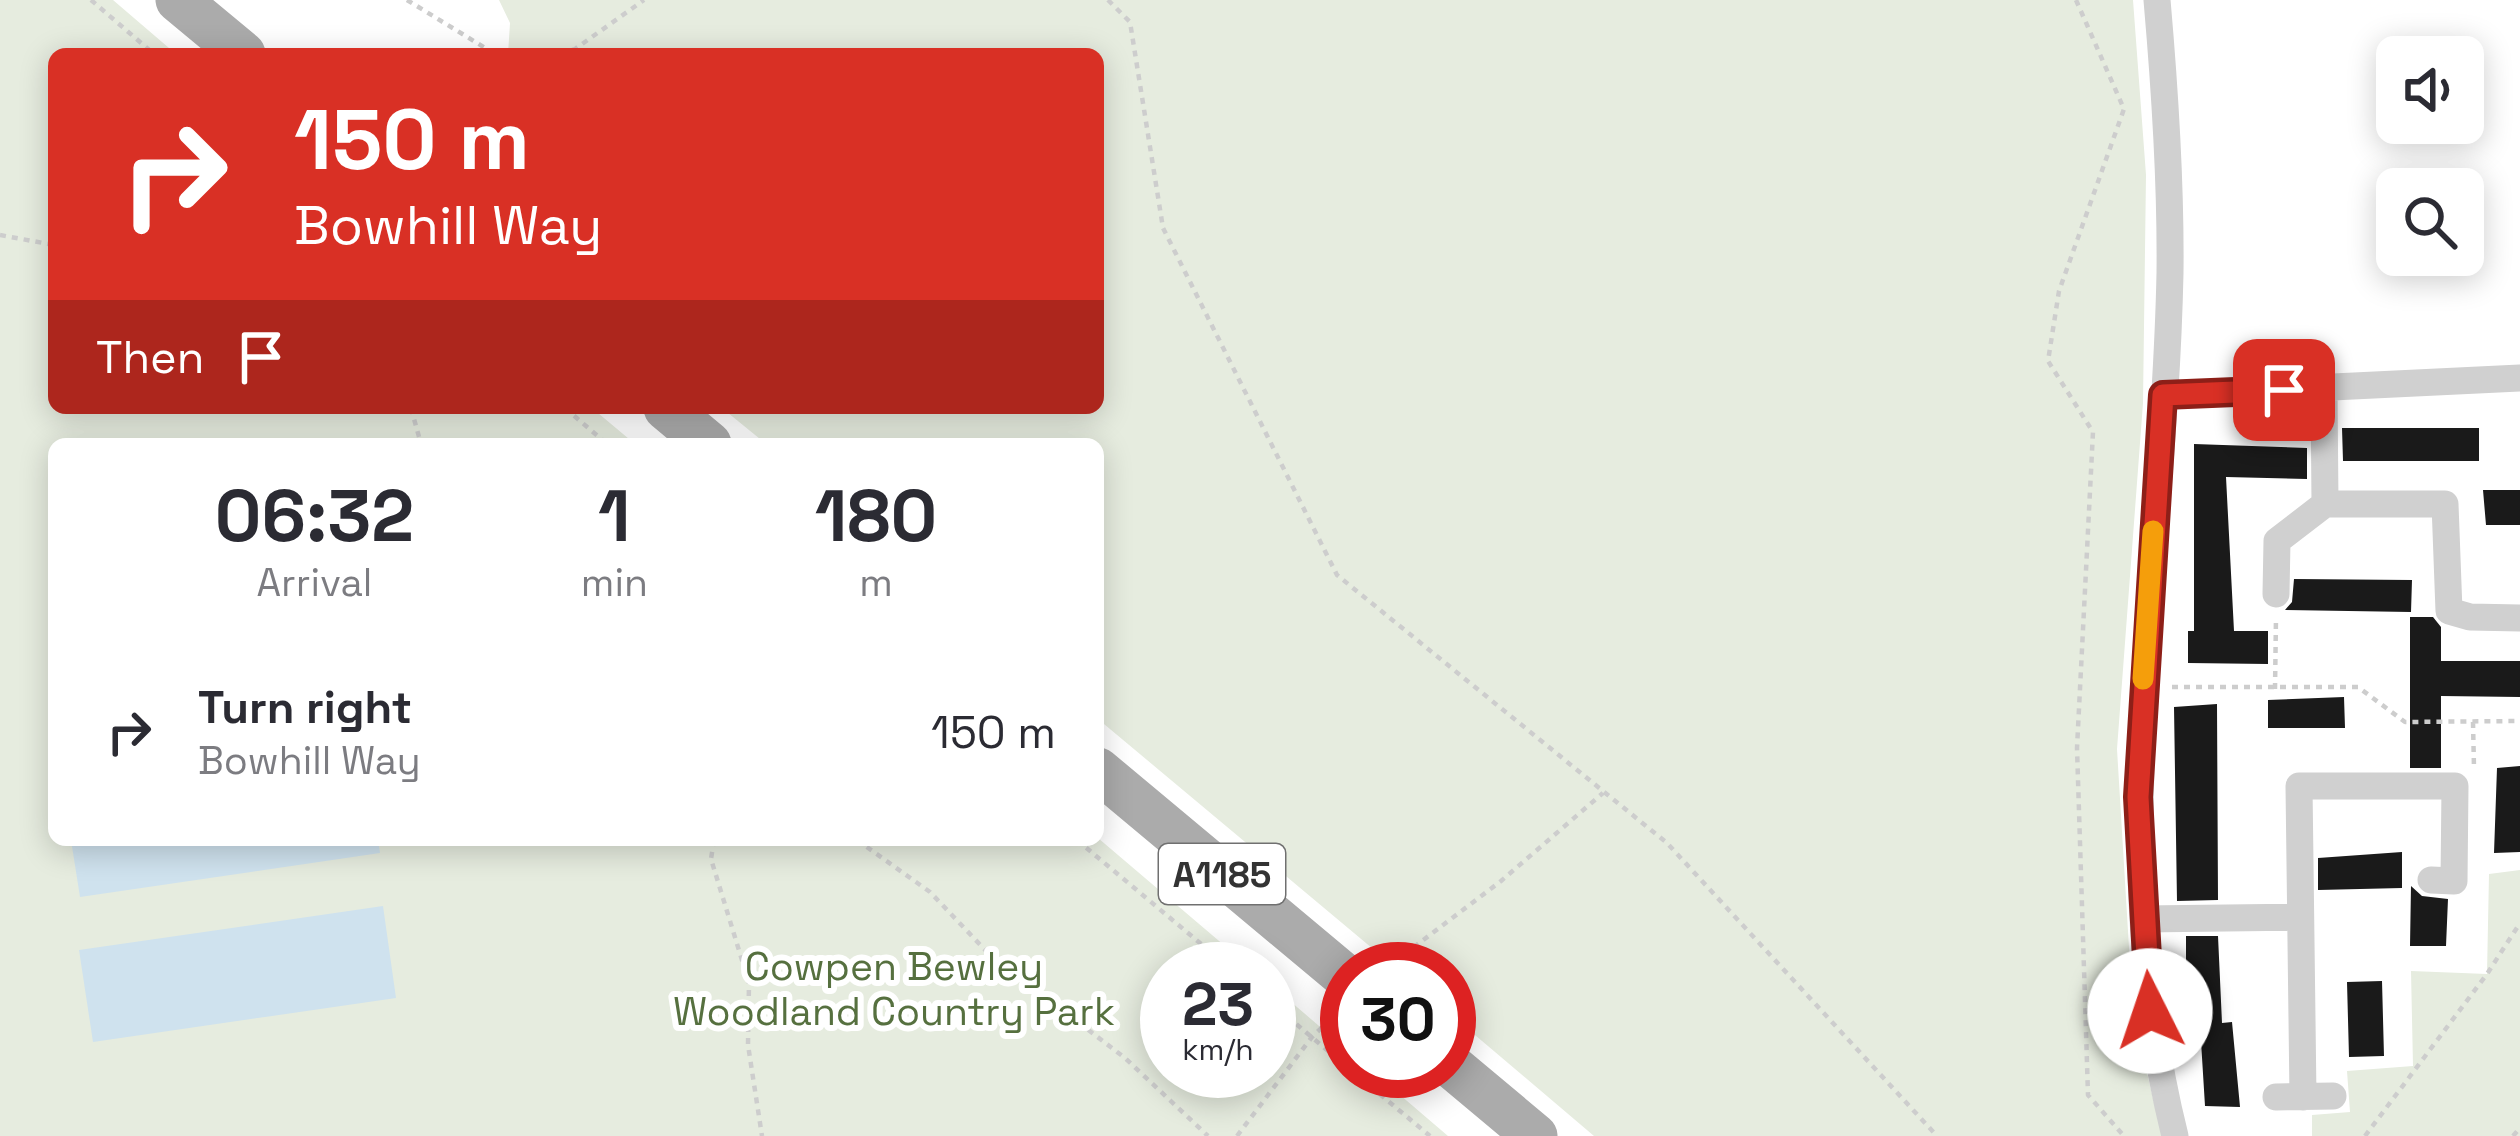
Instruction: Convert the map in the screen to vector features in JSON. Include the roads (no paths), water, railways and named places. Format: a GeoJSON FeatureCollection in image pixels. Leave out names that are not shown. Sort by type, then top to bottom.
{"type":"FeatureCollection","features":[{"type":"Feature","properties":{"kind":"main road"},"geometry":{"type":"LineString","coordinates":[[178,0],[236,48]]}},
{"type":"Feature","properties":{"kind":"main road"},"geometry":{"type":"LineString","coordinates":[[673,414],[702,438]]}},
{"type":"Feature","properties":{"kind":"main road","name":"A1185"},"geometry":{"type":"LineString","coordinates":[[1104,775],[1320,955]]}},
{"type":"Feature","properties":{"kind":"main road"},"geometry":{"type":"LineString","coordinates":[[1476,1087],[1535,1136]]}},
{"type":"Feature","properties":{"kind":"street"},"geometry":{"type":"LineString","coordinates":[[2157,0],[2168,154],[2170,274],[2138,797],[2143,919],[2157,1057],[2175,1136]]}},
{"type":"Feature","properties":{"kind":"street"},"geometry":{"type":"LineString","coordinates":[[2163,395],[2520,378]]}},
{"type":"Feature","properties":{"kind":"street"},"geometry":{"type":"LineString","coordinates":[[2324,388],[2325,504]]}},
{"type":"Feature","properties":{"kind":"street"},"geometry":{"type":"LineString","coordinates":[[2276,594],[2277,541],[2325,504],[2445,504],[2449,611],[2470,617],[2520,618]]}},
{"type":"Feature","properties":{"kind":"street"},"geometry":{"type":"LineString","coordinates":[[2333,1096],[2289,1097],[2299,917],[2299,786],[2455,786],[2454,880],[2431,880]]}},
{"type":"Feature","properties":{"kind":"street"},"geometry":{"type":"LineString","coordinates":[[2143,919],[2299,917]]}},
{"type":"Feature","properties":{"kind":"water"},"geometry":{"type":"Polygon","coordinates":[[[72,846],[379,846],[380,853],[80,897],[72,846]]]}},
{"type":"Feature","properties":{"kind":"water"},"geometry":{"type":"Polygon","coordinates":[[[383,906],[396,998],[93,1042],[79,950],[383,906]]]}},
{"type":"Feature","properties":{"kind":"park label","name":"Cowpen Bewley Woodland Country Park"},"geometry":{"type":"Point","coordinates":[894,988]}}]}
